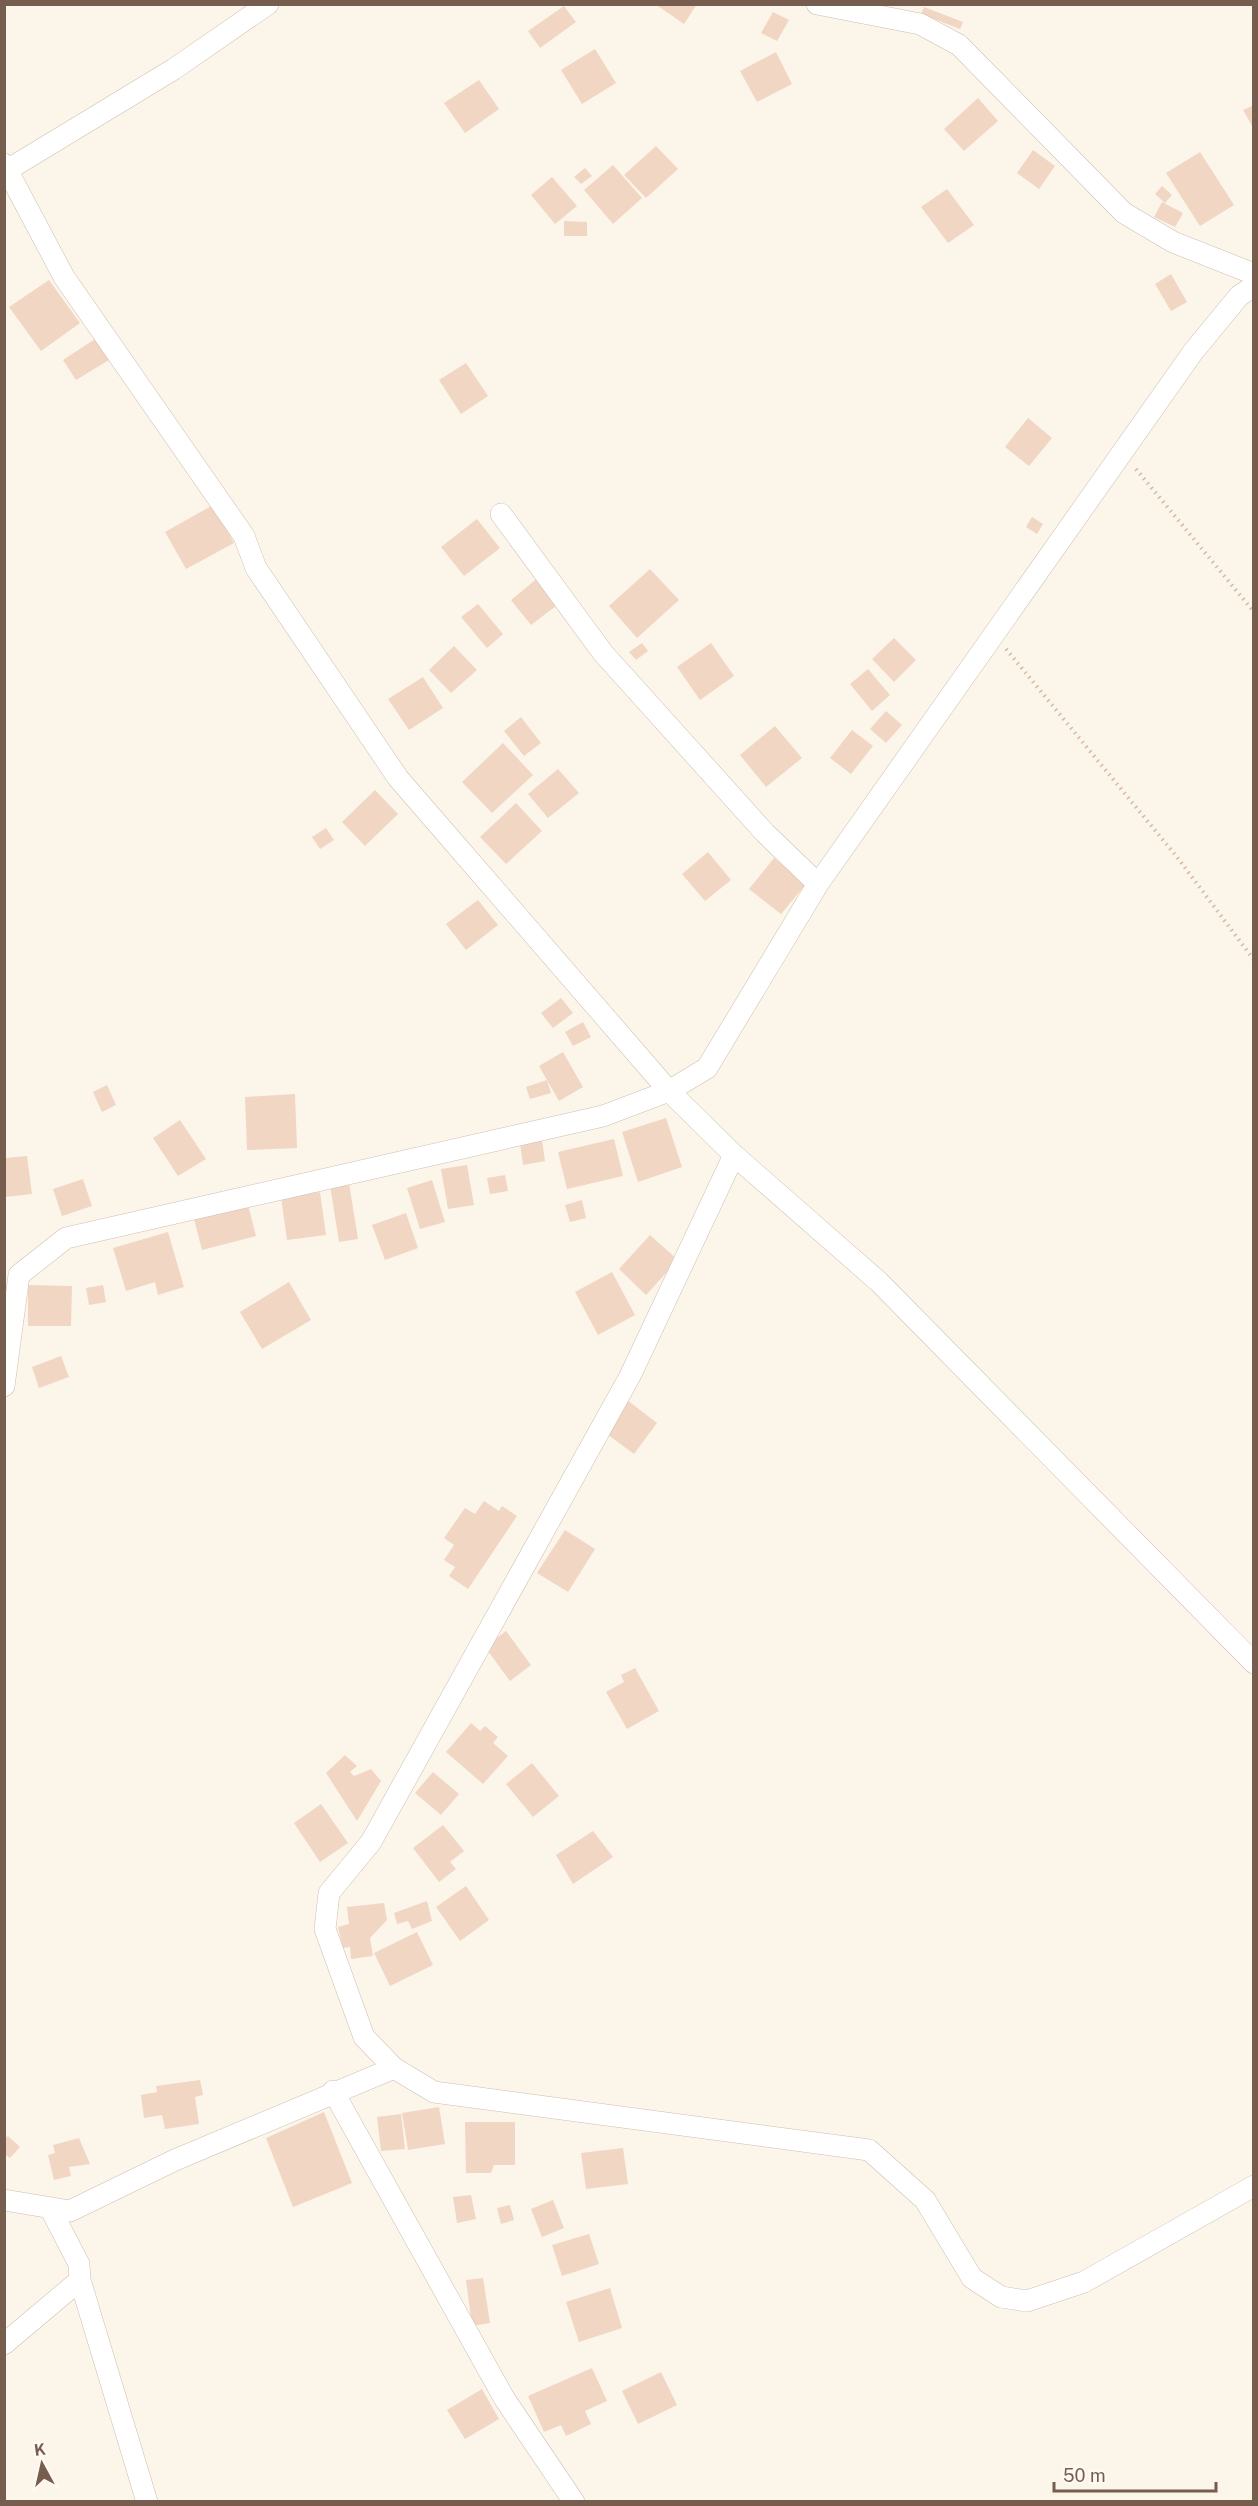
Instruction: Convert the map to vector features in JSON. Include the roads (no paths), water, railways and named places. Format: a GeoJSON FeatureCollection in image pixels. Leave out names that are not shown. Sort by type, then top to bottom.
{"type":"FeatureCollection","features":[{"type":"Feature","properties":{"kind":"street"},"geometry":{"type":"LineString","coordinates":[[268,4],[174,69],[7,166],[64,277],[244,536],[256,568],[398,778],[669,1091],[734,1155],[879,1282],[1254,1663]]}},
{"type":"Feature","properties":{"kind":"street"},"geometry":{"type":"LineString","coordinates":[[817,4],[920,24],[959,45],[1124,213],[1173,242],[1254,274]]}},
{"type":"Feature","properties":{"kind":"street"},"geometry":{"type":"LineString","coordinates":[[4,1386],[19,1275],[66,1238],[603,1116],[669,1091],[707,1068],[818,884],[1192,352],[1239,296],[1254,286]]}},
{"type":"Feature","properties":{"kind":"street"},"geometry":{"type":"LineString","coordinates":[[501,514],[603,653],[765,832],[818,884]]}},
{"type":"Feature","properties":{"kind":"street"},"geometry":{"type":"LineString","coordinates":[[734,1155],[630,1376],[371,1842],[328,1893],[325,1929],[364,2037],[394,2068],[434,2092],[869,2150],[925,2200],[972,2278],[1001,2297],[1027,2301],[1084,2282],[1254,2186]]}},
{"type":"Feature","properties":{"kind":"street"},"geometry":{"type":"LineString","coordinates":[[4,2200],[70,2211],[175,2160],[333,2091],[394,2068]]}},
{"type":"Feature","properties":{"kind":"street"},"geometry":{"type":"LineString","coordinates":[[333,2091],[504,2398],[574,2502]]}},
{"type":"Feature","properties":{"kind":"street"},"geometry":{"type":"LineString","coordinates":[[50,2208],[80,2265],[80,2280],[147,2502]]}},
{"type":"Feature","properties":{"kind":"street"},"geometry":{"type":"LineString","coordinates":[[4,2344],[80,2280]]}}]}
